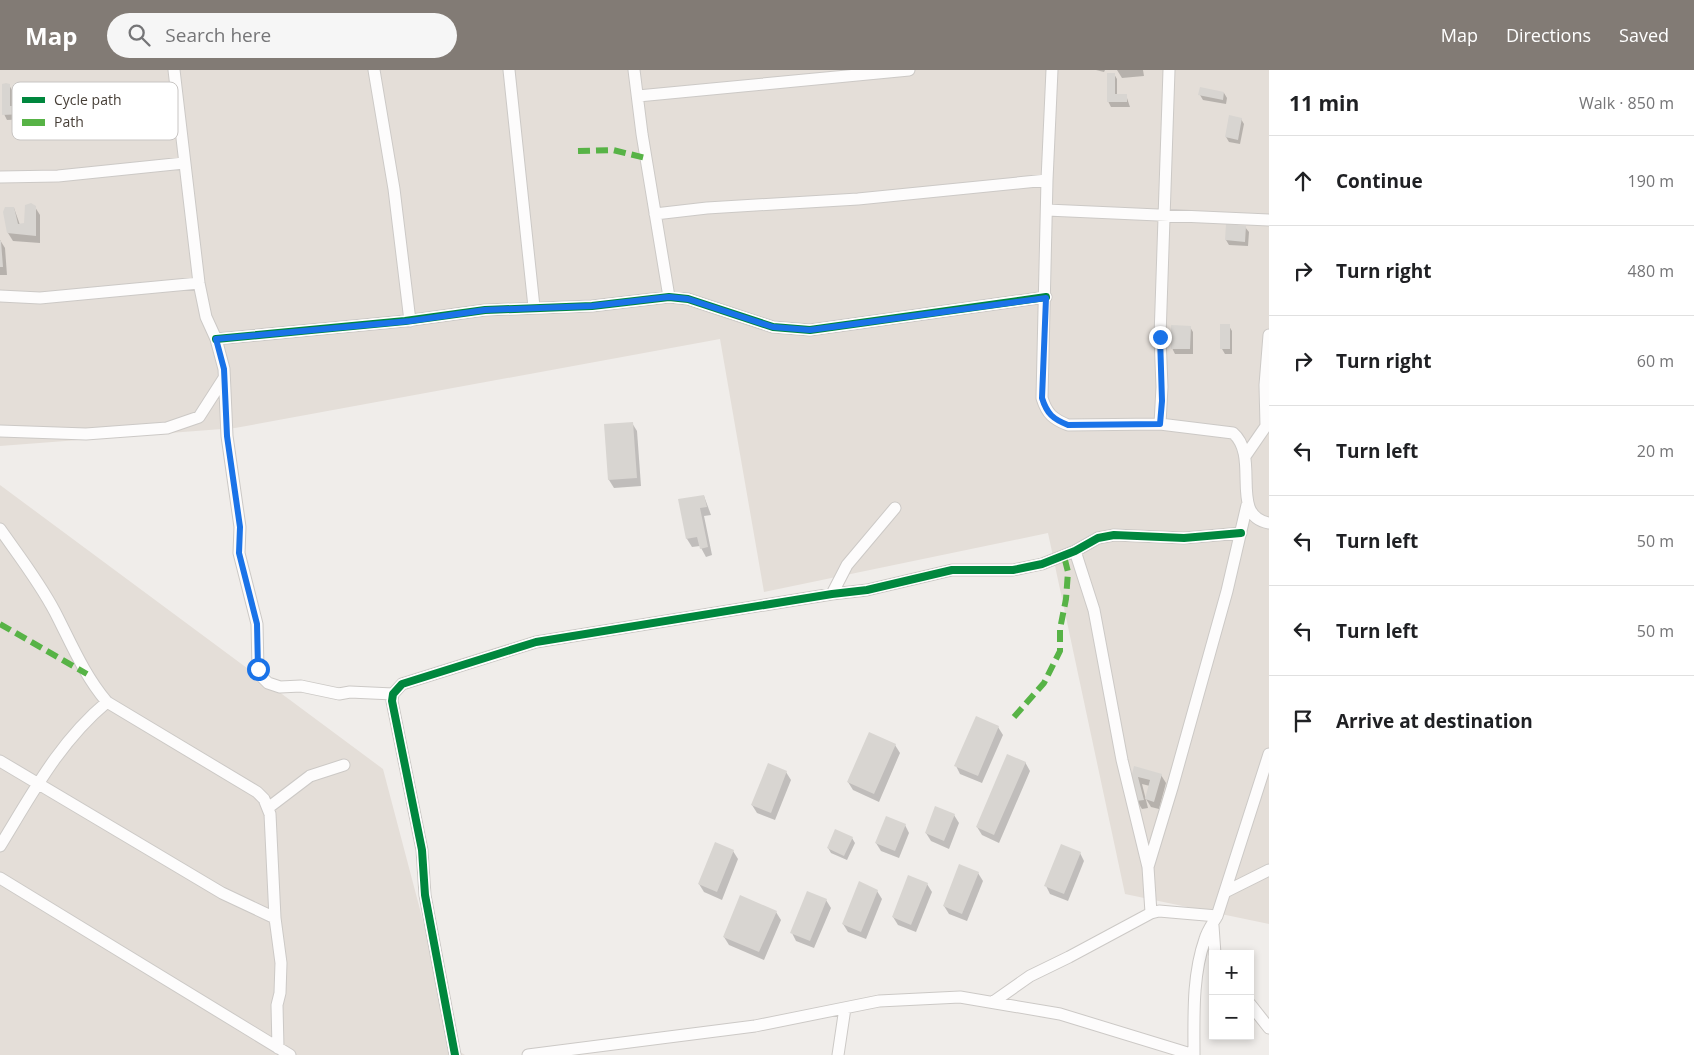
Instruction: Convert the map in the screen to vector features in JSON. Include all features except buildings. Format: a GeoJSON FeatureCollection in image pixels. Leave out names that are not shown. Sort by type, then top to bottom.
{"type":"FeatureCollection","features":[{"type":"Feature","properties":{"kind":"street"},"geometry":{"type":"LineString","coordinates":[[374,70],[394,189],[410,321]]}},
{"type":"Feature","properties":{"kind":"street"},"geometry":{"type":"LineString","coordinates":[[509,70],[534,307]]}},
{"type":"Feature","properties":{"kind":"street"},"geometry":{"type":"LineString","coordinates":[[634,70],[642,134],[669,297]]}},
{"type":"Feature","properties":{"kind":"street"},"geometry":{"type":"LineString","coordinates":[[638,96],[909,70]]}},
{"type":"Feature","properties":{"kind":"street"},"geometry":{"type":"LineString","coordinates":[[1052,70],[1047,180],[1046,298],[1042,398],[1046,412],[1055,420],[1068,425],[1160,424],[1233,433],[1238,438],[1246,455],[1247,505],[1241,533],[1172,788],[1148,867]]}},
{"type":"Feature","properties":{"kind":"street"},"geometry":{"type":"LineString","coordinates":[[1160,424],[1169,70]]}},
{"type":"Feature","properties":{"kind":"street"},"geometry":{"type":"LineString","coordinates":[[178,107],[199,283],[206,317],[216,339],[224,369],[227,436],[240,527],[239,553],[257,624],[258,669],[260,675],[268,683],[280,687],[302,686],[332,694],[393,694],[407,681],[536,642],[866,590],[952,570],[1012,570],[1042,564],[1074,551],[1098,538],[1114,535],[1184,538],[1241,533]]}},
{"type":"Feature","properties":{"kind":"street"},"geometry":{"type":"LineString","coordinates":[[0,177],[58,176],[184,163]]}},
{"type":"Feature","properties":{"kind":"street"},"geometry":{"type":"LineString","coordinates":[[655,214],[716,207],[858,199],[1047,180]]}},
{"type":"Feature","properties":{"kind":"street"},"geometry":{"type":"LineString","coordinates":[[1047,210],[1269,220]]}},
{"type":"Feature","properties":{"kind":"street"},"geometry":{"type":"LineString","coordinates":[[0,296],[40,298],[199,283]]}},
{"type":"Feature","properties":{"kind":"street"},"geometry":{"type":"LineString","coordinates":[[216,339],[410,321],[485,310],[601,306],[669,297],[688,299],[773,327],[810,330],[1046,298]]}},
{"type":"Feature","properties":{"kind":"street"},"geometry":{"type":"LineString","coordinates":[[1246,455],[1266,426],[1265,385],[1269,335]]}},
{"type":"Feature","properties":{"kind":"street"},"geometry":{"type":"LineString","coordinates":[[0,431],[86,434],[167,428],[199,417],[224,378]]}},
{"type":"Feature","properties":{"kind":"street"},"geometry":{"type":"LineString","coordinates":[[1247,505],[1253,516],[1261,522],[1269,523]]}},
{"type":"Feature","properties":{"kind":"street"},"geometry":{"type":"LineString","coordinates":[[832,594],[847,565],[895,508]]}},
{"type":"Feature","properties":{"kind":"street"},"geometry":{"type":"LineString","coordinates":[[0,529],[36,579],[55,612],[72,648],[97,691],[107,702],[257,792],[268,808],[275,918],[281,963],[280,993],[277,1005],[278,1048]]}},
{"type":"Feature","properties":{"kind":"street"},"geometry":{"type":"LineString","coordinates":[[1074,551],[1094,610],[1122,760],[1148,867],[1151,913]]}},
{"type":"Feature","properties":{"kind":"street"},"geometry":{"type":"LineString","coordinates":[[393,694],[422,850],[422,879],[455,1055]]}},
{"type":"Feature","properties":{"kind":"street"},"geometry":{"type":"LineString","coordinates":[[0,846],[60,750],[79,726],[107,702]]}},
{"type":"Feature","properties":{"kind":"street"},"geometry":{"type":"LineString","coordinates":[[528,1055],[755,1026],[879,1001],[960,996],[1060,1014],[1194,1055],[1197,976],[1205,937],[1215,920],[1269,754]]}},
{"type":"Feature","properties":{"kind":"street"},"geometry":{"type":"LineString","coordinates":[[0,761],[222,893],[275,918]]}},
{"type":"Feature","properties":{"kind":"street"},"geometry":{"type":"LineString","coordinates":[[268,808],[310,776],[344,766]]}},
{"type":"Feature","properties":{"kind":"street"},"geometry":{"type":"LineString","coordinates":[[1224,892],[1269,870]]}},
{"type":"Feature","properties":{"kind":"street"},"geometry":{"type":"LineString","coordinates":[[0,878],[290,1055]]}},
{"type":"Feature","properties":{"kind":"street"},"geometry":{"type":"LineString","coordinates":[[993,1002],[1030,976],[1151,913],[1159,911],[1215,920]]}},
{"type":"Feature","properties":{"kind":"street"},"geometry":{"type":"LineString","coordinates":[[1215,920],[1215,950]]}},
{"type":"Feature","properties":{"kind":"street"},"geometry":{"type":"LineString","coordinates":[[838,1055],[845,1008]]}},
{"type":"Feature","properties":{"kind":"street"},"geometry":{"type":"LineString","coordinates":[[1254,1009],[1269,1028]]}},
{"type":"Feature","properties":{"kind":"shaded area"},"geometry":{"type":"Polygon","coordinates":[[[0,70],[1269,70],[1269,924],[1125,894],[1048,533],[764,592],[720,339],[235,428],[0,446],[0,70]]]}},
{"type":"Feature","properties":{"kind":"shaded area"},"geometry":{"type":"Polygon","coordinates":[[[0,485],[383,769],[457,1050],[465,1055],[0,1055],[0,485]]]}},
{"type":"Feature","properties":{"kind":"marked path"},"geometry":{"type":"LineString","coordinates":[[578,151],[613,150],[646,158]]}},
{"type":"Feature","properties":{"kind":"marked path"},"geometry":{"type":"LineString","coordinates":[[1014,717],[1044,683],[1060,651],[1060,629],[1066,599],[1068,572],[1064,556]]}},
{"type":"Feature","properties":{"kind":"marked path"},"geometry":{"type":"LineString","coordinates":[[0,624],[87,674]]}},
{"type":"Feature","properties":{"kind":"cycle path"},"geometry":{"type":"LineString","coordinates":[[216,339],[405,321],[485,310],[592,306],[669,297],[688,299],[773,327],[810,330],[1046,297]]}},
{"type":"Feature","properties":{"kind":"cycle path"},"geometry":{"type":"LineString","coordinates":[[455,1055],[425,895],[422,850],[392,701],[393,694],[402,684],[536,642],[867,590],[952,570],[1013,570],[1042,564],[1075,551],[1098,538],[1114,535],[1184,538],[1241,533]]}},
{"type":"Feature","properties":{"kind":"route"},"geometry":{"type":"LineString","coordinates":[[258,669],[257,624],[239,553],[240,527],[227,436],[224,369],[216,339],[410,321],[485,310],[621,304],[653,297],[688,299],[773,327],[792,330],[810,330],[1046,298],[1042,398],[1046,412],[1055,420],[1068,425],[1160,424],[1162,401],[1160,337]]}}]}
